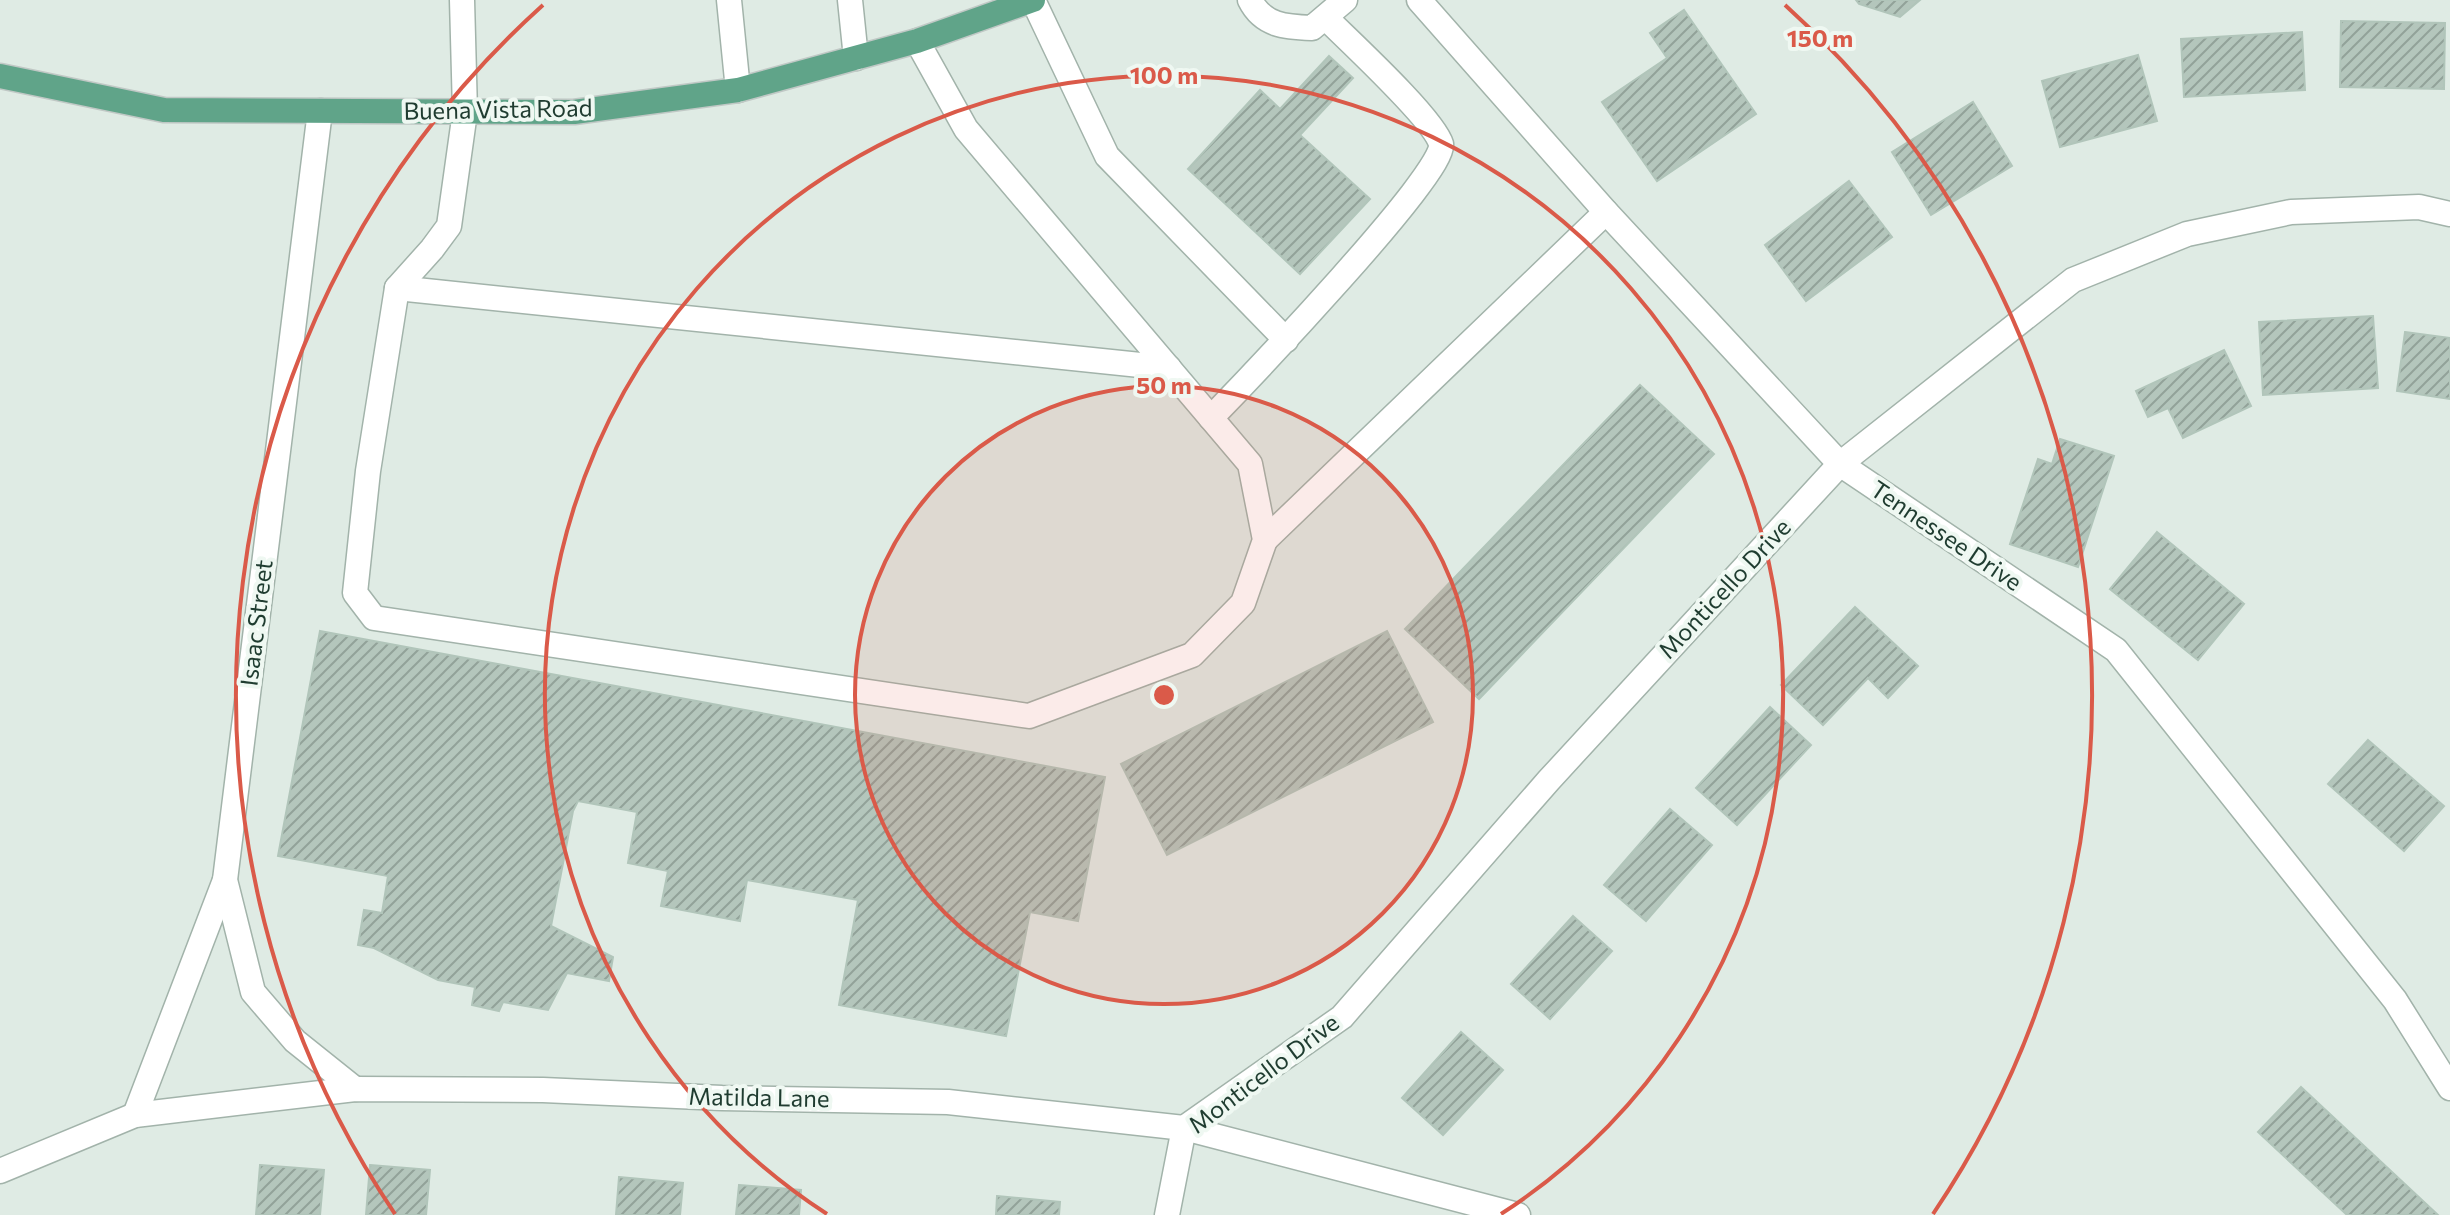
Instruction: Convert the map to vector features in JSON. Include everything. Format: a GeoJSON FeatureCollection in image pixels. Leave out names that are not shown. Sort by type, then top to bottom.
{"type":"FeatureCollection","features":[{"type":"Feature","properties":{"kind":"main road","name":"Buena Vista Road"},"geometry":{"type":"LineString","coordinates":[[0,76],[164,110],[574,112],[738,90],[917,41],[1033,0]]}},
{"type":"Feature","properties":{"kind":"street"},"geometry":{"type":"LineString","coordinates":[[462,0],[465,112],[449,226],[397,288],[368,471],[355,593],[374,618],[1029,716],[1192,655],[1243,603],[1265,540],[1606,212]]}},
{"type":"Feature","properties":{"kind":"street"},"geometry":{"type":"LineString","coordinates":[[729,0],[738,90]]}},
{"type":"Feature","properties":{"kind":"street"},"geometry":{"type":"LineString","coordinates":[[850,0],[856,58]]}},
{"type":"Feature","properties":{"kind":"street"},"geometry":{"type":"LineString","coordinates":[[1033,0],[1107,156],[1286,340]]}},
{"type":"Feature","properties":{"kind":"street"},"geometry":{"type":"LineString","coordinates":[[1250,0],[1257,13],[1281,27],[1312,28],[1345,0]]}},
{"type":"Feature","properties":{"kind":"street","name":"Tennessee Drive"},"geometry":{"type":"LineString","coordinates":[[1419,0],[1606,212],[1840,464],[2116,650],[2395,1000],[2450,1088]]}},
{"type":"Feature","properties":{"kind":"street"},"geometry":{"type":"LineString","coordinates":[[1211,418],[1286,340],[1399,211],[1433,168],[1441,149],[1432,130],[1415,110],[1326,18]]}},
{"type":"Feature","properties":{"kind":"street"},"geometry":{"type":"LineString","coordinates":[[917,41],[966,129],[1250,464],[1265,540]]}},
{"type":"Feature","properties":{"kind":"street","name":"Isaac Street"},"geometry":{"type":"LineString","coordinates":[[320,111],[225,880],[253,992],[295,1041],[355,1089]]}},
{"type":"Feature","properties":{"kind":"street","name":"Monticello Drive"},"geometry":{"type":"LineString","coordinates":[[1167,1215],[1184,1128],[1342,1017],[1549,780],[1840,464],[2073,280],[2187,234],[2291,212],[2419,207],[2450,214]]}},
{"type":"Feature","properties":{"kind":"street"},"geometry":{"type":"LineString","coordinates":[[397,288],[1169,368]]}},
{"type":"Feature","properties":{"kind":"street"},"geometry":{"type":"LineString","coordinates":[[135,1115],[225,880]]}},
{"type":"Feature","properties":{"kind":"street","name":"Matilda Lane"},"geometry":{"type":"LineString","coordinates":[[0,1171],[135,1115],[355,1089],[543,1090],[722,1098],[948,1102],[1184,1128],[1518,1215]]}},
{"type":"Feature","properties":{"kind":"building"},"geometry":{"type":"Polygon","coordinates":[[[1856,0],[1920,0],[1900,17],[1859,4],[1856,0]]]}},
{"type":"Feature","properties":{"kind":"building"},"geometry":{"type":"Polygon","coordinates":[[[1684,10],[1756,114],[1657,181],[1602,102],[1667,58],[1650,33],[1684,10]]]}},
{"type":"Feature","properties":{"kind":"building"},"geometry":{"type":"Polygon","coordinates":[[[2341,21],[2445,23],[2444,89],[2340,87],[2341,21]]]}},
{"type":"Feature","properties":{"kind":"building"},"geometry":{"type":"Polygon","coordinates":[[[2302,32],[2305,90],[2184,97],[2181,39],[2302,32]]]}},
{"type":"Feature","properties":{"kind":"building"},"geometry":{"type":"Polygon","coordinates":[[[2138,55],[2157,121],[2060,147],[2042,81],[2138,55]]]}},
{"type":"Feature","properties":{"kind":"building"},"geometry":{"type":"Polygon","coordinates":[[[1329,56],[1353,78],[1300,135],[1370,199],[1300,274],[1188,169],[1260,90],[1280,109],[1329,56]]]}},
{"type":"Feature","properties":{"kind":"building"},"geometry":{"type":"Polygon","coordinates":[[[1973,102],[2012,166],[1931,215],[1892,152],[1973,102]]]}},
{"type":"Feature","properties":{"kind":"building"},"geometry":{"type":"Polygon","coordinates":[[[1849,181],[1892,237],[1806,301],[1765,245],[1849,181]]]}},
{"type":"Feature","properties":{"kind":"building"},"geometry":{"type":"Polygon","coordinates":[[[2373,316],[2378,388],[2263,395],[2259,322],[2373,316]]]}},
{"type":"Feature","properties":{"kind":"building"},"geometry":{"type":"Polygon","coordinates":[[[2405,332],[2450,338],[2450,399],[2397,391],[2405,332]]]}},
{"type":"Feature","properties":{"kind":"building"},"geometry":{"type":"Polygon","coordinates":[[[2224,350],[2251,406],[2183,438],[2168,408],[2148,417],[2136,391],[2224,350]]]}},
{"type":"Feature","properties":{"kind":"building"},"geometry":{"type":"Polygon","coordinates":[[[1640,385],[1714,454],[1479,699],[1405,629],[1640,385]]]}},
{"type":"Feature","properties":{"kind":"building"},"geometry":{"type":"Polygon","coordinates":[[[2060,439],[2114,456],[2078,567],[2010,544],[2038,459],[2052,464],[2060,439]]]}},
{"type":"Feature","properties":{"kind":"building"},"geometry":{"type":"Polygon","coordinates":[[[2157,532],[2244,604],[2198,660],[2110,589],[2157,532]]]}},
{"type":"Feature","properties":{"kind":"building"},"geometry":{"type":"Polygon","coordinates":[[[1855,607],[1918,666],[1888,698],[1868,678],[1823,725],[1781,685],[1855,607]]]}},
{"type":"Feature","properties":{"kind":"building"},"geometry":{"type":"Polygon","coordinates":[[[320,631],[1105,777],[1078,921],[1030,912],[1006,1036],[839,1005],[858,900],[747,880],[740,921],[661,906],[668,871],[628,863],[637,812],[578,801],[573,811],[551,926],[613,957],[609,981],[567,973],[548,1010],[503,1002],[499,1011],[472,1005],[475,987],[438,980],[374,948],[358,945],[364,910],[382,913],[388,876],[278,856],[320,631]]]}},
{"type":"Feature","properties":{"kind":"building"},"geometry":{"type":"Polygon","coordinates":[[[1387,631],[1433,722],[1167,855],[1121,764],[1387,631]]]}},
{"type":"Feature","properties":{"kind":"building"},"geometry":{"type":"Polygon","coordinates":[[[1770,707],[1811,745],[1737,825],[1696,788],[1770,707]]]}},
{"type":"Feature","properties":{"kind":"building"},"geometry":{"type":"Polygon","coordinates":[[[2368,740],[2444,806],[2404,851],[2328,784],[2368,740]]]}},
{"type":"Feature","properties":{"kind":"building"},"geometry":{"type":"Polygon","coordinates":[[[1670,809],[1712,845],[1646,921],[1604,885],[1670,809]]]}},
{"type":"Feature","properties":{"kind":"building"},"geometry":{"type":"Polygon","coordinates":[[[1573,916],[1612,951],[1550,1019],[1511,984],[1573,916]]]}},
{"type":"Feature","properties":{"kind":"building"},"geometry":{"type":"Polygon","coordinates":[[[1461,1032],[1503,1070],[1443,1135],[1402,1098],[1461,1032]]]}},
{"type":"Feature","properties":{"kind":"building"},"geometry":{"type":"Polygon","coordinates":[[[2301,1087],[2438,1215],[2347,1215],[2258,1132],[2301,1087]]]}},
{"type":"Feature","properties":{"kind":"building"},"geometry":{"type":"Polygon","coordinates":[[[260,1165],[324,1170],[320,1215],[256,1215],[260,1165]]]}},
{"type":"Feature","properties":{"kind":"building"},"geometry":{"type":"Polygon","coordinates":[[[370,1165],[430,1170],[426,1215],[366,1215],[370,1165]]]}},
{"type":"Feature","properties":{"kind":"building"},"geometry":{"type":"Polygon","coordinates":[[[619,1177],[683,1183],[680,1215],[616,1215],[619,1177]]]}},
{"type":"Feature","properties":{"kind":"building"},"geometry":{"type":"Polygon","coordinates":[[[739,1185],[801,1190],[799,1215],[736,1215],[739,1185]]]}},
{"type":"Feature","properties":{"kind":"building"},"geometry":{"type":"Polygon","coordinates":[[[997,1196],[1060,1202],[1059,1215],[996,1215],[997,1196]]]}}]}
